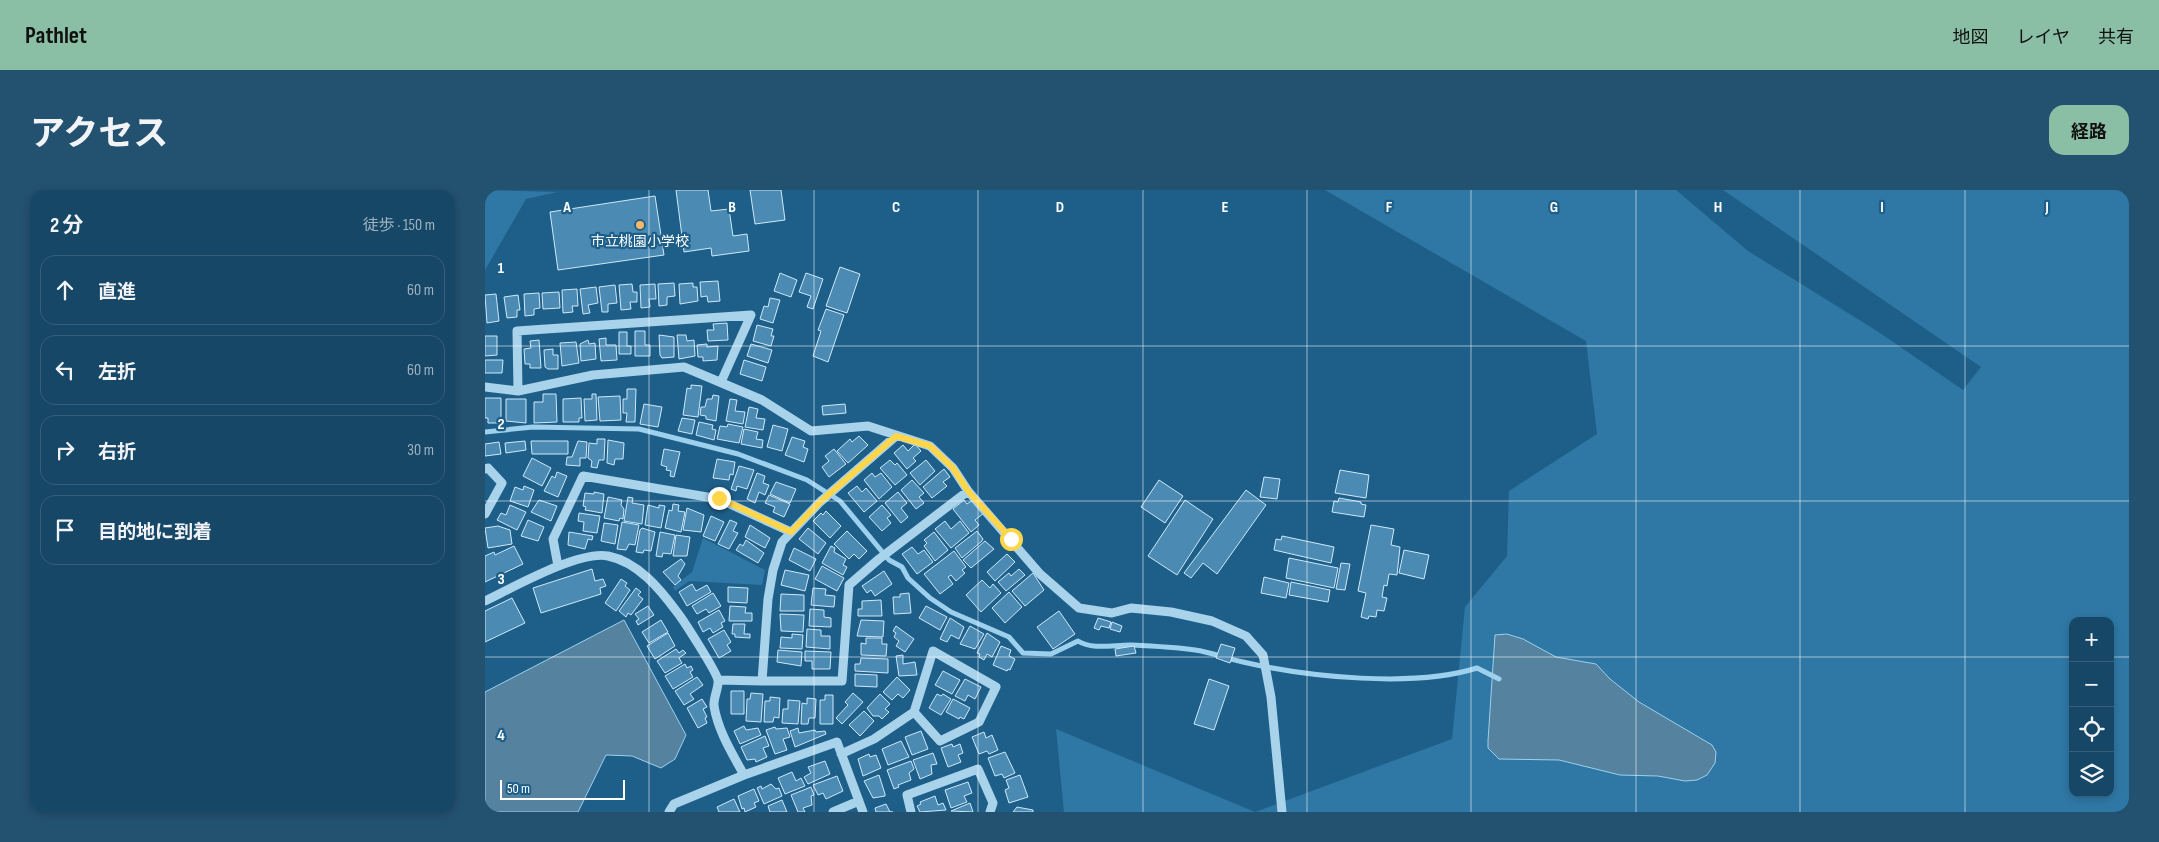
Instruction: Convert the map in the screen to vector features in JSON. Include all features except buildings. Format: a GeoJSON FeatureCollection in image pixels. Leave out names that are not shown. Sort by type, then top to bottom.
{"type":"FeatureCollection","features":[{"type":"Feature","properties":{"kind":"street"},"geometry":{"type":"LineString","coordinates":[[517,391],[517,330],[751,315],[721,382]]}},
{"type":"Feature","properties":{"kind":"street"},"geometry":{"type":"LineString","coordinates":[[485,388],[517,391],[593,375],[684,367],[762,400],[811,431],[868,426],[930,446],[953,468],[968,491],[1040,574],[1079,608],[1112,613],[1131,608],[1171,612],[1212,621],[1246,636],[1263,655],[1271,697],[1282,812]]}},
{"type":"Feature","properties":{"kind":"street"},"geometry":{"type":"LineString","coordinates":[[762,680],[768,599],[773,570],[782,542],[820,502],[896,436]]}},
{"type":"Feature","properties":{"kind":"street"},"geometry":{"type":"LineString","coordinates":[[485,469],[488,468],[502,483],[485,514]]}},
{"type":"Feature","properties":{"kind":"street"},"geometry":{"type":"LineString","coordinates":[[559,566],[553,539],[583,476],[719,498],[791,532]]}},
{"type":"Feature","properties":{"kind":"street"},"geometry":{"type":"LineString","coordinates":[[718,680],[842,681],[849,586],[879,559],[968,491]]}},
{"type":"Feature","properties":{"kind":"street"},"geometry":{"type":"LineString","coordinates":[[485,601],[559,566],[583,558],[607,555],[627,563],[656,584],[684,620],[718,680],[714,704],[719,726],[744,775]]}},
{"type":"Feature","properties":{"kind":"street"},"geometry":{"type":"LineString","coordinates":[[841,754],[874,739],[914,712],[933,651],[996,687],[979,722],[940,741],[914,712]]}},
{"type":"Feature","properties":{"kind":"street"},"geometry":{"type":"LineString","coordinates":[[669,812],[673,804],[744,775],[837,742],[863,812]]}},
{"type":"Feature","properties":{"kind":"street"},"geometry":{"type":"LineString","coordinates":[[911,812],[907,796],[978,769],[993,803],[990,812]]}},
{"type":"Feature","properties":{"kind":"street"},"geometry":{"type":"LineString","coordinates":[[833,812],[859,801]]}},
{"type":"Feature","properties":{"kind":"shaded area"},"geometry":{"type":"Polygon","coordinates":[[[485,190],[557,192],[526,199],[485,270],[485,190]]]}},
{"type":"Feature","properties":{"kind":"shaded area"},"geometry":{"type":"Polygon","coordinates":[[[1325,190],[1676,190],[1748,251],[1877,331],[1963,390],[1981,367],[1723,190],[2129,190],[2129,812],[1255,812],[1452,739],[1465,607],[1507,556],[1509,491],[1597,434],[1586,341],[1325,190]]]}},
{"type":"Feature","properties":{"kind":"shaded area"},"geometry":{"type":"Polygon","coordinates":[[[703,538],[765,570],[762,585],[689,581],[675,591],[673,587],[692,572],[703,538]]]}},
{"type":"Feature","properties":{"kind":"shaded area"},"geometry":{"type":"Polygon","coordinates":[[[624,620],[686,735],[675,759],[661,768],[632,756],[606,755],[578,812],[485,812],[485,692],[624,620]]]}},
{"type":"Feature","properties":{"kind":"shaded area"},"geometry":{"type":"Polygon","coordinates":[[[1507,634],[1523,639],[1556,657],[1596,664],[1610,679],[1639,702],[1712,745],[1716,752],[1715,763],[1707,775],[1697,780],[1685,781],[1658,776],[1620,775],[1559,760],[1499,759],[1488,748],[1488,741],[1495,635],[1507,634]]]}},
{"type":"Feature","properties":{"kind":"shaded area"},"geometry":{"type":"Polygon","coordinates":[[[1056,729],[1255,812],[1064,812],[1056,729]]]}},
{"type":"Feature","properties":{"kind":"waterway"},"geometry":{"type":"LineString","coordinates":[[485,432],[533,427],[639,429],[738,454],[807,480],[840,501],[889,560],[902,567],[908,578],[930,598],[951,612],[1009,637],[1023,653],[1051,654],[1078,641],[1096,646],[1130,645],[1195,650],[1237,661],[1329,676],[1392,679],[1423,678],[1477,668],[1499,679]]}},
{"type":"Feature","properties":{"kind":"place","name":"市立桃園小学校"},"geometry":{"type":"Point","coordinates":[640,225]}},
{"type":"Feature","properties":{"kind":"route"},"geometry":{"type":"LineString","coordinates":[[719,498],[791,532],[820,502],[896,436],[930,446],[953,468],[968,491],[1011,539]]}}]}
